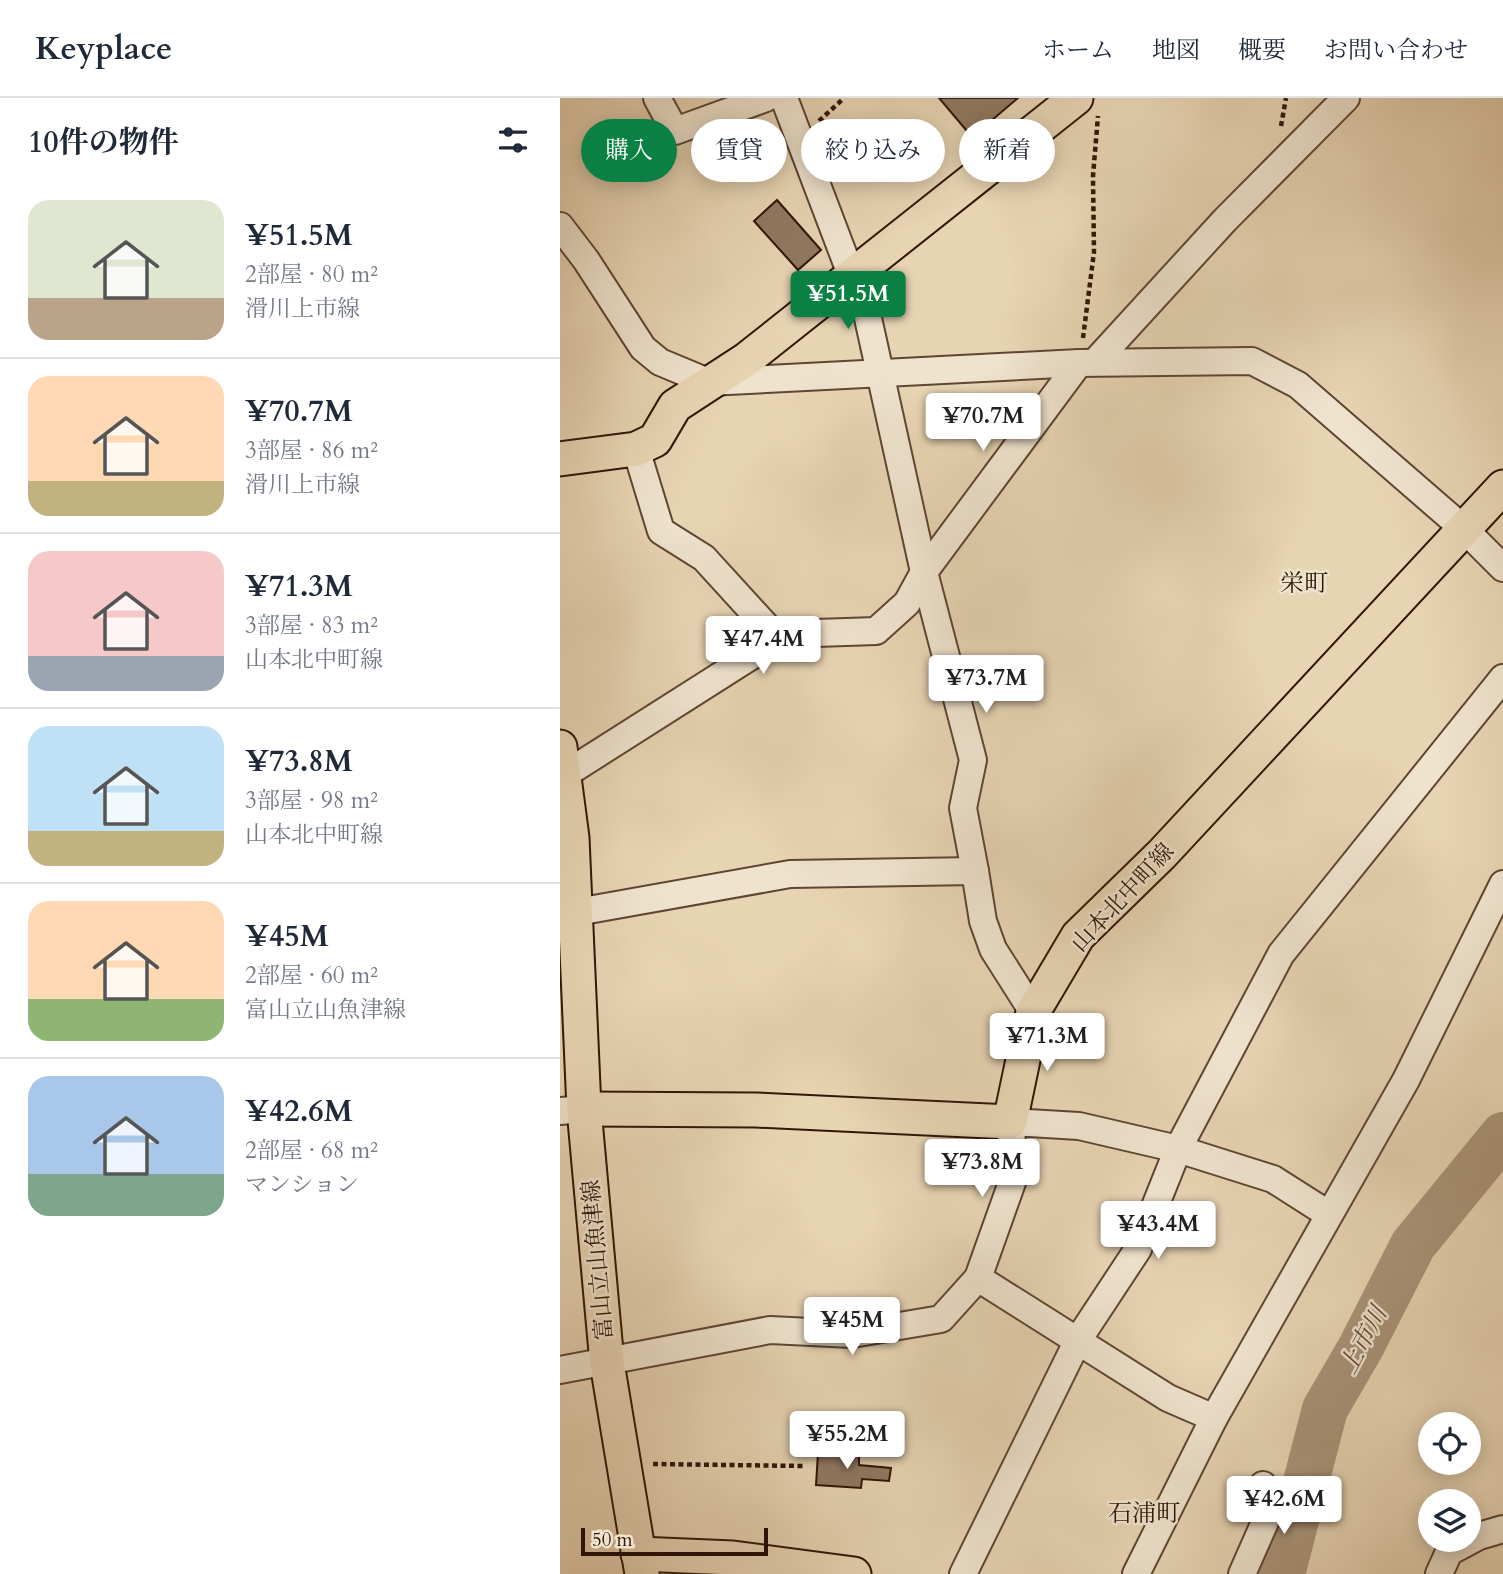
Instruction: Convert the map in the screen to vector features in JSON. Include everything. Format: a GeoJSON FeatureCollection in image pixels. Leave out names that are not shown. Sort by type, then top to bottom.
{"type":"FeatureCollection","features":[{"type":"Feature","properties":{"kind":"main road"},"geometry":{"type":"LineString","coordinates":[[560,458],[636,449],[655,440],[675,406],[747,359],[852,277],[1087,104]]}},
{"type":"Feature","properties":{"kind":"main road","name":"山本北中町線"},"geometry":{"type":"LineString","coordinates":[[1010,1122],[1033,1012],[1078,936],[1162,854],[1503,488]]}},
{"type":"Feature","properties":{"kind":"main road","name":"富山立山魚津線"},"geometry":{"type":"LineString","coordinates":[[562,761],[572,928],[572,1110],[607,1363],[640,1564],[733,1558],[854,1574]]}},
{"type":"Feature","properties":{"kind":"main road"},"geometry":{"type":"LineString","coordinates":[[572,1110],[756,1110],[1010,1122]]}},
{"type":"Feature","properties":{"kind":"street"},"geometry":{"type":"LineString","coordinates":[[657,98],[675,131],[766,98]]}},
{"type":"Feature","properties":{"kind":"street"},"geometry":{"type":"LineString","coordinates":[[784,98],[852,277],[864,299],[924,572],[973,760],[962,808],[983,920],[993,949],[1033,1012]]}},
{"type":"Feature","properties":{"kind":"street"},"geometry":{"type":"LineString","coordinates":[[562,761],[786,634],[876,631],[907,603],[924,572],[1087,362],[1346,98]]}},
{"type":"Feature","properties":{"kind":"street"},"geometry":{"type":"LineString","coordinates":[[560,226],[586,260],[643,348],[660,362],[708,382],[1087,362],[1252,361],[1298,385],[1465,530],[1503,568]]}},
{"type":"Feature","properties":{"kind":"street"},"geometry":{"type":"LineString","coordinates":[[636,449],[661,531],[704,558],[778,639]]}},
{"type":"Feature","properties":{"kind":"street"},"geometry":{"type":"LineString","coordinates":[[962,1574],[1077,1340],[1138,1249],[1178,1149],[1280,954],[1503,678]]}},
{"type":"Feature","properties":{"kind":"street"},"geometry":{"type":"LineString","coordinates":[[572,928],[790,874],[975,871]]}},
{"type":"Feature","properties":{"kind":"street"},"geometry":{"type":"LineString","coordinates":[[1136,1574],[1214,1418],[1406,1080],[1503,884]]}},
{"type":"Feature","properties":{"kind":"street"},"geometry":{"type":"LineString","coordinates":[[560,1370],[770,1330],[852,1334],[941,1319],[978,1278],[1015,1174],[1010,1122],[1079,1126],[1178,1149],[1273,1179],[1328,1214]]}},
{"type":"Feature","properties":{"kind":"street"},"geometry":{"type":"LineString","coordinates":[[978,1278],[1168,1398],[1214,1418]]}},
{"type":"Feature","properties":{"kind":"street"},"geometry":{"type":"LineString","coordinates":[[1242,1574],[1265,1522],[1264,1485]]}},
{"type":"Feature","properties":{"kind":"street"},"geometry":{"type":"LineString","coordinates":[[1439,1574],[1449,1552],[1479,1536],[1503,1529]]}},
{"type":"Feature","properties":{"kind":"path"},"geometry":{"type":"LineString","coordinates":[[1087,104],[1093,176],[1094,252],[1087,362]]}},
{"type":"Feature","properties":{"kind":"path"},"geometry":{"type":"LineString","coordinates":[[624,1464],[804,1466]]}},
{"type":"Feature","properties":{"kind":"building"},"geometry":{"type":"Polygon","coordinates":[[[939,98],[1018,98],[993,119],[959,119],[959,122],[939,98]]]}},
{"type":"Feature","properties":{"kind":"building"},"geometry":{"type":"Polygon","coordinates":[[[777,200],[821,250],[798,270],[754,221],[777,200]]]}},
{"type":"Feature","properties":{"kind":"building"},"geometry":{"type":"Polygon","coordinates":[[[818,1453],[859,1456],[859,1465],[891,1468],[889,1481],[862,1479],[861,1488],[816,1485],[818,1453]]]}},
{"type":"Feature","properties":{"kind":"waterway","name":"上市川"},"geometry":{"type":"LineString","coordinates":[[1282,1574],[1325,1409],[1361,1347],[1413,1245],[1503,1135]]}},
{"type":"Feature","properties":{"kind":"district","name":"栄町"},"geometry":{"type":"Point","coordinates":[1304,583]}},
{"type":"Feature","properties":{"kind":"district","name":"石浦町"},"geometry":{"type":"Point","coordinates":[1144,1513]}}]}
